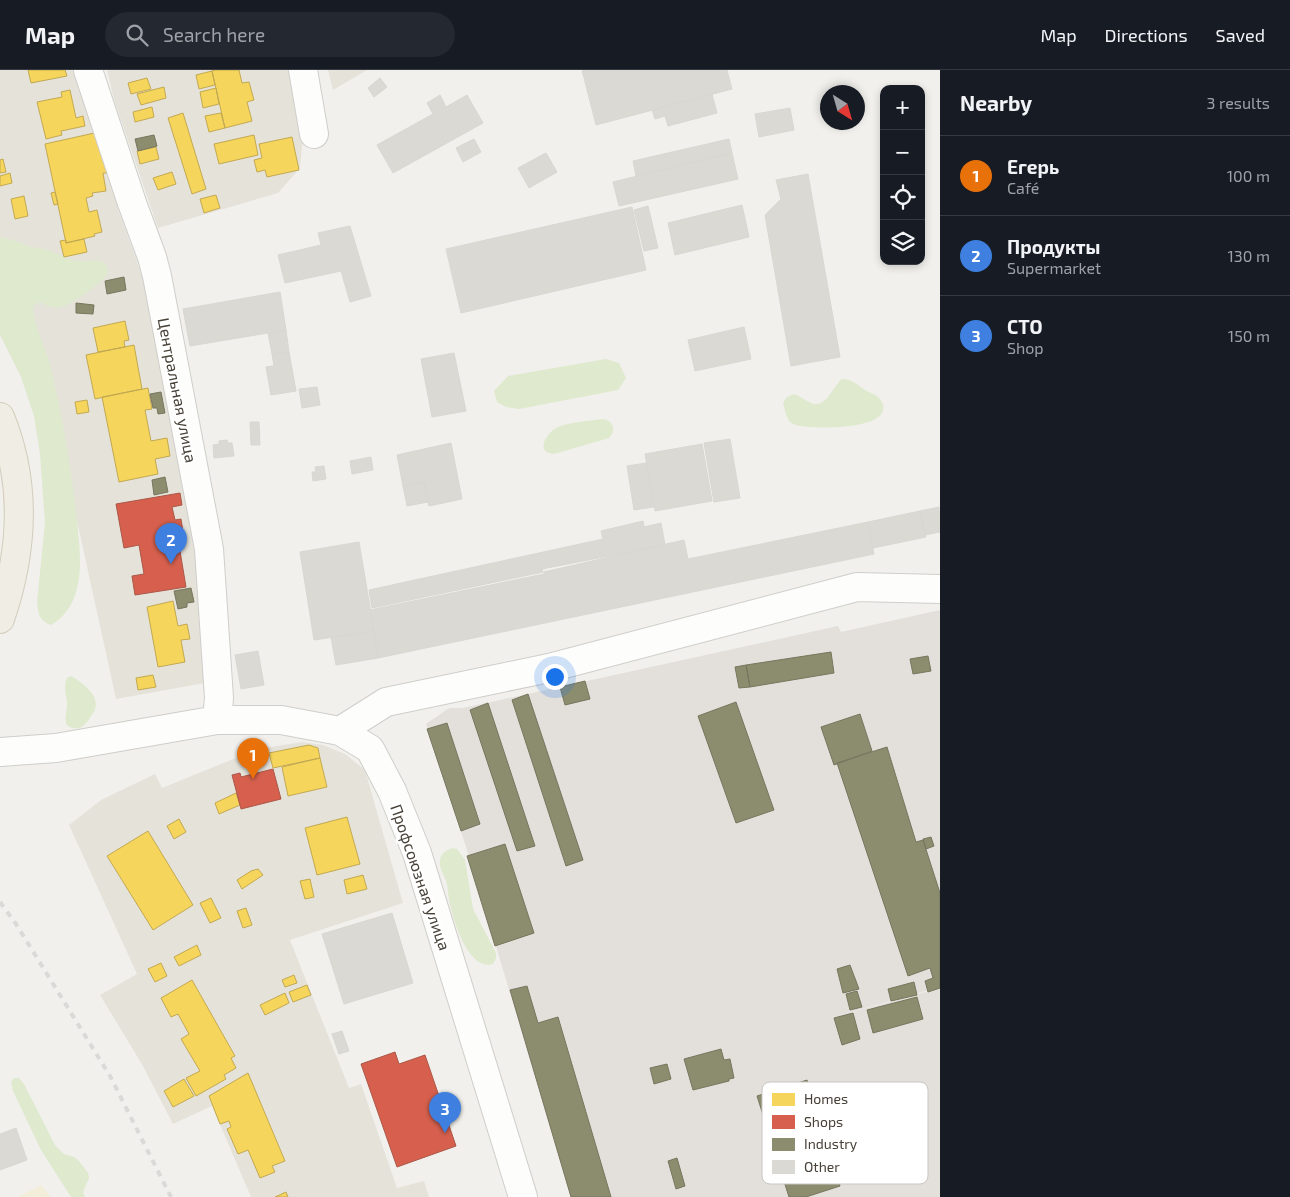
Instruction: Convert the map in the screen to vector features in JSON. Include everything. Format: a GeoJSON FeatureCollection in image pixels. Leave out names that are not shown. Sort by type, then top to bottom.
{"type":"FeatureCollection","features":[{"type":"Feature","properties":{"kind":"main road"},"geometry":{"type":"LineString","coordinates":[[0,417],[15,466],[18,509],[18,548],[10,590],[0,618]]}},
{"type":"Feature","properties":{"kind":"street","name":"Центральная улица"},"geometry":{"type":"LineString","coordinates":[[88,70],[157,276],[208,549],[219,698],[217,720]]}},
{"type":"Feature","properties":{"kind":"street"},"geometry":{"type":"LineString","coordinates":[[303,70],[314,134]]}},
{"type":"Feature","properties":{"kind":"street"},"geometry":{"type":"LineString","coordinates":[[340,731],[386,702],[549,668],[857,587],[940,589]]}},
{"type":"Feature","properties":{"kind":"street","name":"Профсоюзная улица"},"geometry":{"type":"LineString","coordinates":[[0,752],[56,748],[217,720],[281,720],[340,731],[370,749],[392,791],[412,840],[524,1197]]}},
{"type":"Feature","properties":{"kind":"shaded area"},"geometry":{"type":"Polygon","coordinates":[[[0,70],[86,70],[118,209],[145,283],[199,544],[210,682],[116,699],[31,311],[0,243],[0,70]]]}},
{"type":"Feature","properties":{"kind":"shaded area"},"geometry":{"type":"Polygon","coordinates":[[[107,70],[291,70],[303,135],[300,168],[278,193],[158,228],[114,100],[107,70]]]}},
{"type":"Feature","properties":{"kind":"shaded area"},"geometry":{"type":"Polygon","coordinates":[[[328,70],[367,70],[333,90],[328,70]]]}},
{"type":"Feature","properties":{"kind":"shaded area"},"geometry":{"type":"Polygon","coordinates":[[[940,610],[940,987],[812,1023],[940,988],[940,1197],[571,1197],[469,856],[426,724],[449,708],[462,708],[500,700],[838,626],[841,632],[940,610]]]}},
{"type":"Feature","properties":{"kind":"shaded area"},"geometry":{"type":"Polygon","coordinates":[[[302,742],[323,745],[345,754],[365,770],[403,903],[290,940],[349,1088],[361,1084],[397,1188],[424,1181],[429,1197],[251,1197],[212,1106],[173,1124],[143,1066],[100,995],[137,974],[69,825],[101,800],[155,774],[162,788],[258,749],[302,742]]]}},
{"type":"Feature","properties":{"kind":"green space"},"geometry":{"type":"Polygon","coordinates":[[[0,237],[31,247],[48,250],[77,261],[95,260],[103,262],[108,269],[107,274],[96,286],[70,303],[58,308],[40,302],[33,306],[37,326],[49,361],[62,420],[72,480],[79,547],[80,565],[75,597],[63,615],[51,625],[40,616],[37,602],[45,523],[40,454],[34,416],[21,377],[0,335],[0,237]]]}},
{"type":"Feature","properties":{"kind":"green space"},"geometry":{"type":"Polygon","coordinates":[[[606,359],[619,363],[626,378],[618,390],[519,409],[506,407],[497,402],[494,391],[508,376],[606,359]]]}},
{"type":"Feature","properties":{"kind":"green space"},"geometry":{"type":"Polygon","coordinates":[[[842,379],[853,382],[878,397],[883,405],[882,414],[874,420],[846,426],[801,426],[793,424],[789,420],[783,403],[787,397],[794,394],[811,403],[820,403],[827,398],[842,379]]]}},
{"type":"Feature","properties":{"kind":"green space"},"geometry":{"type":"Polygon","coordinates":[[[602,419],[609,421],[613,426],[613,432],[609,438],[554,454],[545,450],[544,442],[550,433],[558,427],[602,419]]]}},
{"type":"Feature","properties":{"kind":"green space"},"geometry":{"type":"Polygon","coordinates":[[[70,676],[88,688],[96,703],[94,712],[80,728],[73,728],[66,724],[67,702],[65,684],[70,676]]]}},
{"type":"Feature","properties":{"kind":"green space"},"geometry":{"type":"Polygon","coordinates":[[[452,848],[457,849],[465,860],[473,909],[496,953],[493,964],[484,964],[476,960],[469,952],[458,930],[447,884],[440,865],[442,855],[452,848]]]}},
{"type":"Feature","properties":{"kind":"green space"},"geometry":{"type":"Polygon","coordinates":[[[14,1078],[19,1078],[24,1084],[55,1145],[64,1154],[74,1157],[79,1161],[88,1173],[89,1178],[83,1192],[85,1197],[71,1197],[41,1150],[13,1091],[11,1082],[14,1078]]]}},
{"type":"Feature","properties":{"kind":"sand"},"geometry":{"type":"Polygon","coordinates":[[[41,1185],[51,1197],[18,1197],[41,1185]]]}},
{"type":"Feature","properties":{"kind":"building: Homes"},"geometry":{"type":"Polygon","coordinates":[[[28,70],[65,70],[67,76],[31,83],[28,70]]]}},
{"type":"Feature","properties":{"kind":"building: Homes"},"geometry":{"type":"Polygon","coordinates":[[[239,70],[242,83],[249,82],[254,100],[247,102],[252,121],[225,128],[212,71],[239,70]]]}},
{"type":"Feature","properties":{"kind":"building: Homes"},"geometry":{"type":"Polygon","coordinates":[[[212,71],[215,85],[199,89],[196,75],[212,71]]]}},
{"type":"Feature","properties":{"kind":"building: Homes"},"geometry":{"type":"Polygon","coordinates":[[[147,78],[151,89],[131,94],[128,83],[147,78]]]}},
{"type":"Feature","properties":{"kind":"building: Homes"},"geometry":{"type":"Polygon","coordinates":[[[164,87],[166,98],[141,105],[137,94],[164,87]]]}},
{"type":"Feature","properties":{"kind":"building: Homes"},"geometry":{"type":"Polygon","coordinates":[[[216,88],[219,104],[203,108],[200,92],[216,88]]]}},
{"type":"Feature","properties":{"kind":"building: Homes"},"geometry":{"type":"Polygon","coordinates":[[[70,90],[76,118],[83,116],[85,126],[61,131],[62,135],[46,139],[37,102],[62,97],[61,92],[70,90]]]}},
{"type":"Feature","properties":{"kind":"building: Homes"},"geometry":{"type":"Polygon","coordinates":[[[152,107],[154,117],[135,122],[133,112],[152,107]]]}},
{"type":"Feature","properties":{"kind":"building: Homes"},"geometry":{"type":"Polygon","coordinates":[[[183,113],[206,189],[192,194],[168,118],[183,113]]]}},
{"type":"Feature","properties":{"kind":"building: Homes"},"geometry":{"type":"Polygon","coordinates":[[[221,113],[225,128],[209,132],[205,116],[221,113]]]}},
{"type":"Feature","properties":{"kind":"building: Homes"},"geometry":{"type":"Polygon","coordinates":[[[99,132],[108,173],[103,173],[106,191],[92,193],[93,196],[86,198],[89,212],[97,210],[102,232],[94,234],[95,236],[66,243],[45,144],[99,132]]]}},
{"type":"Feature","properties":{"kind":"building: Homes"},"geometry":{"type":"Polygon","coordinates":[[[254,135],[258,155],[219,164],[214,144],[254,135]]]}},
{"type":"Feature","properties":{"kind":"building: Homes"},"geometry":{"type":"Polygon","coordinates":[[[292,137],[299,170],[267,177],[265,170],[257,172],[254,160],[262,158],[259,144],[292,137]]]}},
{"type":"Feature","properties":{"kind":"building: Homes"},"geometry":{"type":"Polygon","coordinates":[[[156,147],[159,159],[140,164],[137,151],[156,147]]]}},
{"type":"Feature","properties":{"kind":"building: Homes"},"geometry":{"type":"Polygon","coordinates":[[[3,159],[6,172],[0,173],[0,160],[3,159]]]}},
{"type":"Feature","properties":{"kind":"building: Homes"},"geometry":{"type":"Polygon","coordinates":[[[172,172],[176,184],[158,190],[153,178],[172,172]]]}},
{"type":"Feature","properties":{"kind":"building: Homes"},"geometry":{"type":"Polygon","coordinates":[[[10,173],[12,183],[0,186],[0,176],[10,173]]]}},
{"type":"Feature","properties":{"kind":"building: Homes"},"geometry":{"type":"Polygon","coordinates":[[[55,192],[58,204],[54,205],[51,193],[55,192]]]}},
{"type":"Feature","properties":{"kind":"building: Homes"},"geometry":{"type":"Polygon","coordinates":[[[216,195],[220,208],[204,213],[200,199],[216,195]]]}},
{"type":"Feature","properties":{"kind":"building: Homes"},"geometry":{"type":"Polygon","coordinates":[[[24,196],[28,216],[15,219],[11,199],[24,196]]]}},
{"type":"Feature","properties":{"kind":"building: Homes"},"geometry":{"type":"Polygon","coordinates":[[[84,239],[87,252],[64,257],[60,241],[66,240],[66,243],[84,239]]]}},
{"type":"Feature","properties":{"kind":"building: Homes"},"geometry":{"type":"Polygon","coordinates":[[[125,321],[129,340],[124,341],[125,347],[98,352],[93,328],[125,321]]]}},
{"type":"Feature","properties":{"kind":"building: Homes"},"geometry":{"type":"Polygon","coordinates":[[[134,345],[142,389],[95,399],[86,355],[134,345]]]}},
{"type":"Feature","properties":{"kind":"building: Homes"},"geometry":{"type":"Polygon","coordinates":[[[148,388],[152,409],[145,410],[151,441],[167,438],[170,456],[155,459],[158,474],[119,482],[102,397],[148,388]]]}},
{"type":"Feature","properties":{"kind":"building: Homes"},"geometry":{"type":"Polygon","coordinates":[[[87,400],[89,412],[77,414],[75,402],[87,400]]]}},
{"type":"Feature","properties":{"kind":"building: Homes"},"geometry":{"type":"Polygon","coordinates":[[[173,601],[178,626],[187,624],[190,639],[181,640],[185,662],[158,667],[147,607],[173,601]]]}},
{"type":"Feature","properties":{"kind":"building: Homes"},"geometry":{"type":"Polygon","coordinates":[[[153,675],[156,687],[138,690],[136,678],[153,675]]]}},
{"type":"Feature","properties":{"kind":"building: Homes"},"geometry":{"type":"Polygon","coordinates":[[[309,745],[318,748],[320,758],[273,768],[269,753],[309,745]]]}},
{"type":"Feature","properties":{"kind":"building: Homes"},"geometry":{"type":"Polygon","coordinates":[[[320,758],[327,787],[288,796],[282,767],[320,758]]]}},
{"type":"Feature","properties":{"kind":"building: Homes"},"geometry":{"type":"Polygon","coordinates":[[[236,793],[240,805],[219,814],[215,803],[236,793]]]}},
{"type":"Feature","properties":{"kind":"building: Homes"},"geometry":{"type":"Polygon","coordinates":[[[347,817],[360,864],[317,875],[305,828],[347,817]]]}},
{"type":"Feature","properties":{"kind":"building: Homes"},"geometry":{"type":"Polygon","coordinates":[[[179,819],[186,832],[174,839],[167,826],[179,819]]]}},
{"type":"Feature","properties":{"kind":"building: Homes"},"geometry":{"type":"Polygon","coordinates":[[[148,831],[193,905],[153,930],[107,856],[148,831]]]}},
{"type":"Feature","properties":{"kind":"building: Homes"},"geometry":{"type":"Polygon","coordinates":[[[258,869],[263,875],[242,889],[237,880],[258,869]]]}},
{"type":"Feature","properties":{"kind":"building: Homes"},"geometry":{"type":"Polygon","coordinates":[[[363,875],[367,889],[347,894],[344,880],[363,875]]]}},
{"type":"Feature","properties":{"kind":"building: Homes"},"geometry":{"type":"Polygon","coordinates":[[[310,879],[314,897],[305,899],[300,881],[310,879]]]}},
{"type":"Feature","properties":{"kind":"building: Homes"},"geometry":{"type":"Polygon","coordinates":[[[211,898],[221,918],[210,923],[200,903],[211,898]]]}},
{"type":"Feature","properties":{"kind":"building: Homes"},"geometry":{"type":"Polygon","coordinates":[[[246,908],[252,925],[243,928],[237,911],[246,908]]]}},
{"type":"Feature","properties":{"kind":"building: Homes"},"geometry":{"type":"Polygon","coordinates":[[[197,945],[201,955],[179,966],[174,957],[197,945]]]}},
{"type":"Feature","properties":{"kind":"building: Homes"},"geometry":{"type":"Polygon","coordinates":[[[161,963],[167,976],[155,982],[148,969],[161,963]]]}},
{"type":"Feature","properties":{"kind":"building: Homes"},"geometry":{"type":"Polygon","coordinates":[[[294,975],[297,983],[285,987],[282,980],[294,975]]]}},
{"type":"Feature","properties":{"kind":"building: Homes"},"geometry":{"type":"Polygon","coordinates":[[[192,980],[235,1056],[231,1058],[236,1068],[224,1075],[226,1079],[196,1096],[186,1078],[200,1071],[181,1039],[189,1034],[178,1014],[171,1017],[161,998],[192,980]]]}},
{"type":"Feature","properties":{"kind":"building: Homes"},"geometry":{"type":"Polygon","coordinates":[[[307,985],[311,995],[293,1002],[289,992],[307,985]]]}},
{"type":"Feature","properties":{"kind":"building: Homes"},"geometry":{"type":"Polygon","coordinates":[[[285,993],[289,1003],[265,1015],[260,1005],[285,993]]]}},
{"type":"Feature","properties":{"kind":"building: Homes"},"geometry":{"type":"Polygon","coordinates":[[[248,1073],[285,1161],[272,1166],[275,1172],[260,1178],[248,1150],[238,1154],[227,1129],[231,1127],[229,1121],[220,1124],[209,1096],[248,1073]]]}},
{"type":"Feature","properties":{"kind":"building: Homes"},"geometry":{"type":"Polygon","coordinates":[[[184,1079],[194,1096],[173,1107],[164,1091],[184,1079]]]}},
{"type":"Feature","properties":{"kind":"building: Homes"},"geometry":{"type":"Polygon","coordinates":[[[286,1192],[288,1197],[275,1197],[286,1192]]]}},
{"type":"Feature","properties":{"kind":"building: Shops"},"geometry":{"type":"Polygon","coordinates":[[[180,493],[182,505],[172,507],[175,520],[181,519],[185,544],[179,545],[186,587],[135,595],[132,576],[144,574],[139,545],[124,548],[116,504],[180,493]]]}},
{"type":"Feature","properties":{"kind":"building: Shops"},"geometry":{"type":"Polygon","coordinates":[[[273,769],[281,799],[241,809],[232,775],[240,773],[241,777],[273,769]]]}},
{"type":"Feature","properties":{"kind":"building: Shops"},"geometry":{"type":"Polygon","coordinates":[[[395,1052],[399,1064],[425,1055],[456,1146],[397,1167],[361,1064],[395,1052]]]}},
{"type":"Feature","properties":{"kind":"building: Industry"},"geometry":{"type":"Polygon","coordinates":[[[154,135],[157,146],[138,151],[135,139],[154,135]]]}},
{"type":"Feature","properties":{"kind":"building: Industry"},"geometry":{"type":"Polygon","coordinates":[[[124,277],[126,290],[107,294],[105,281],[124,277]]]}},
{"type":"Feature","properties":{"kind":"building: Industry"},"geometry":{"type":"Polygon","coordinates":[[[76,303],[94,305],[93,314],[76,313],[76,303]]]}},
{"type":"Feature","properties":{"kind":"building: Industry"},"geometry":{"type":"Polygon","coordinates":[[[161,392],[165,413],[158,414],[157,408],[153,408],[150,394],[161,392]]]}},
{"type":"Feature","properties":{"kind":"building: Industry"},"geometry":{"type":"Polygon","coordinates":[[[165,477],[168,492],[154,495],[152,480],[165,477]]]}},
{"type":"Feature","properties":{"kind":"building: Industry"},"geometry":{"type":"Polygon","coordinates":[[[191,588],[194,602],[187,603],[187,607],[178,609],[174,591],[191,588]]]}},
{"type":"Feature","properties":{"kind":"building: Industry"},"geometry":{"type":"Polygon","coordinates":[[[831,652],[834,673],[750,687],[746,665],[831,652]]]}},
{"type":"Feature","properties":{"kind":"building: Industry"},"geometry":{"type":"Polygon","coordinates":[[[928,656],[931,671],[913,674],[910,659],[928,656]]]}},
{"type":"Feature","properties":{"kind":"building: Industry"},"geometry":{"type":"Polygon","coordinates":[[[746,665],[750,687],[739,688],[735,667],[746,665]]]}},
{"type":"Feature","properties":{"kind":"building: Industry"},"geometry":{"type":"Polygon","coordinates":[[[585,681],[590,699],[565,705],[560,687],[585,681]]]}},
{"type":"Feature","properties":{"kind":"building: Industry"},"geometry":{"type":"Polygon","coordinates":[[[528,694],[583,860],[566,866],[512,700],[528,694]]]}},
{"type":"Feature","properties":{"kind":"building: Industry"},"geometry":{"type":"Polygon","coordinates":[[[736,702],[774,810],[736,823],[698,716],[736,702]]]}},
{"type":"Feature","properties":{"kind":"building: Industry"},"geometry":{"type":"Polygon","coordinates":[[[488,703],[535,846],[517,851],[470,710],[488,703]]]}},
{"type":"Feature","properties":{"kind":"building: Industry"},"geometry":{"type":"Polygon","coordinates":[[[860,714],[872,751],[834,765],[821,727],[860,714]]]}},
{"type":"Feature","properties":{"kind":"building: Industry"},"geometry":{"type":"Polygon","coordinates":[[[447,723],[480,824],[461,831],[427,729],[447,723]]]}},
{"type":"Feature","properties":{"kind":"building: Industry"},"geometry":{"type":"Polygon","coordinates":[[[887,747],[916,842],[923,840],[940,893],[940,988],[928,992],[925,981],[933,978],[930,968],[908,976],[837,763],[887,747]]]}},
{"type":"Feature","properties":{"kind":"building: Industry"},"geometry":{"type":"Polygon","coordinates":[[[931,837],[934,846],[926,849],[923,839],[931,837]]]}},
{"type":"Feature","properties":{"kind":"building: Industry"},"geometry":{"type":"Polygon","coordinates":[[[505,844],[534,933],[495,946],[467,856],[505,844]]]}},
{"type":"Feature","properties":{"kind":"building: Industry"},"geometry":{"type":"Polygon","coordinates":[[[850,965],[859,989],[843,993],[837,969],[850,965]]]}},
{"type":"Feature","properties":{"kind":"building: Industry"},"geometry":{"type":"Polygon","coordinates":[[[914,982],[917,995],[891,1001],[888,989],[914,982]]]}},
{"type":"Feature","properties":{"kind":"building: Industry"},"geometry":{"type":"Polygon","coordinates":[[[527,986],[538,1023],[558,1017],[611,1197],[571,1197],[510,990],[527,986]]]}},
{"type":"Feature","properties":{"kind":"building: Industry"},"geometry":{"type":"Polygon","coordinates":[[[857,991],[862,1007],[850,1010],[846,994],[857,991]]]}},
{"type":"Feature","properties":{"kind":"building: Industry"},"geometry":{"type":"Polygon","coordinates":[[[917,997],[923,1019],[873,1033],[867,1010],[917,997]]]}},
{"type":"Feature","properties":{"kind":"building: Industry"},"geometry":{"type":"Polygon","coordinates":[[[853,1013],[860,1039],[842,1045],[834,1018],[853,1013]]]}},
{"type":"Feature","properties":{"kind":"building: Industry"},"geometry":{"type":"Polygon","coordinates":[[[721,1049],[724,1060],[730,1059],[734,1078],[693,1090],[684,1059],[721,1049]]]}},
{"type":"Feature","properties":{"kind":"building: Industry"},"geometry":{"type":"Polygon","coordinates":[[[667,1064],[671,1079],[654,1084],[650,1068],[667,1064]]]}},
{"type":"Feature","properties":{"kind":"building: Industry"},"geometry":{"type":"Polygon","coordinates":[[[762,1094],[762,1112],[757,1096],[762,1094]]]}},
{"type":"Feature","properties":{"kind":"building: Industry"},"geometry":{"type":"Polygon","coordinates":[[[677,1158],[685,1186],[676,1189],[668,1161],[677,1158]]]}},
{"type":"Feature","properties":{"kind":"building: Industry"},"geometry":{"type":"Polygon","coordinates":[[[785,1184],[839,1184],[840,1186],[806,1197],[789,1197],[785,1184]]]}},
{"type":"Feature","properties":{"kind":"building: Other"},"geometry":{"type":"Polygon","coordinates":[[[582,70],[727,70],[732,89],[596,125],[582,70]]]}},
{"type":"Feature","properties":{"kind":"building: Other"},"geometry":{"type":"Polygon","coordinates":[[[380,78],[387,87],[374,97],[368,88],[380,78]]]}},
{"type":"Feature","properties":{"kind":"building: Other"},"geometry":{"type":"Polygon","coordinates":[[[712,94],[717,113],[668,126],[665,116],[655,119],[652,110],[712,94]]]}},
{"type":"Feature","properties":{"kind":"building: Other"},"geometry":{"type":"Polygon","coordinates":[[[440,95],[446,107],[467,95],[483,123],[393,173],[377,145],[433,114],[427,103],[440,95]]]}},
{"type":"Feature","properties":{"kind":"building: Other"},"geometry":{"type":"Polygon","coordinates":[[[790,108],[794,130],[759,137],[755,114],[790,108]]]}},
{"type":"Feature","properties":{"kind":"building: Other"},"geometry":{"type":"Polygon","coordinates":[[[474,139],[481,152],[463,162],[456,148],[474,139]]]}},
{"type":"Feature","properties":{"kind":"building: Other"},"geometry":{"type":"Polygon","coordinates":[[[729,139],[732,153],[636,176],[633,161],[729,139]]]}},
{"type":"Feature","properties":{"kind":"building: Other"},"geometry":{"type":"Polygon","coordinates":[[[546,153],[557,172],[529,188],[518,168],[546,153]]]}},
{"type":"Feature","properties":{"kind":"building: Other"},"geometry":{"type":"Polygon","coordinates":[[[732,153],[738,179],[619,206],[613,182],[732,153]]]}},
{"type":"Feature","properties":{"kind":"building: Other"},"geometry":{"type":"Polygon","coordinates":[[[808,174],[840,357],[791,366],[765,215],[781,199],[776,180],[808,174]]]}},
{"type":"Feature","properties":{"kind":"building: Other"},"geometry":{"type":"Polygon","coordinates":[[[742,205],[749,237],[675,255],[668,223],[742,205]]]}},
{"type":"Feature","properties":{"kind":"building: Other"},"geometry":{"type":"Polygon","coordinates":[[[648,206],[658,248],[644,251],[634,210],[648,206]]]}},
{"type":"Feature","properties":{"kind":"building: Other"},"geometry":{"type":"Polygon","coordinates":[[[632,207],[646,270],[461,313],[446,249],[632,207]]]}},
{"type":"Feature","properties":{"kind":"building: Other"},"geometry":{"type":"Polygon","coordinates":[[[350,226],[371,296],[350,302],[341,271],[285,283],[278,255],[321,245],[318,233],[350,226]]]}},
{"type":"Feature","properties":{"kind":"building: Other"},"geometry":{"type":"Polygon","coordinates":[[[280,292],[286,330],[190,346],[183,309],[280,292]]]}},
{"type":"Feature","properties":{"kind":"building: Other"},"geometry":{"type":"Polygon","coordinates":[[[744,327],[751,359],[695,371],[688,340],[744,327]]]}},
{"type":"Feature","properties":{"kind":"building: Other"},"geometry":{"type":"Polygon","coordinates":[[[286,330],[289,352],[272,354],[268,333],[286,330]]]}},
{"type":"Feature","properties":{"kind":"building: Other"},"geometry":{"type":"Polygon","coordinates":[[[289,352],[296,391],[271,395],[266,367],[274,366],[272,354],[289,352]]]}},
{"type":"Feature","properties":{"kind":"building: Other"},"geometry":{"type":"Polygon","coordinates":[[[454,353],[466,411],[432,417],[421,359],[454,353]]]}},
{"type":"Feature","properties":{"kind":"building: Other"},"geometry":{"type":"Polygon","coordinates":[[[317,387],[320,405],[302,408],[299,389],[317,387]]]}},
{"type":"Feature","properties":{"kind":"building: Other"},"geometry":{"type":"Polygon","coordinates":[[[250,422],[259,422],[260,445],[251,445],[250,422]]]}},
{"type":"Feature","properties":{"kind":"building: Other"},"geometry":{"type":"Polygon","coordinates":[[[730,439],[740,498],[714,502],[704,443],[730,439]]]}},
{"type":"Feature","properties":{"kind":"building: Other"},"geometry":{"type":"Polygon","coordinates":[[[227,440],[228,443],[232,443],[234,456],[214,458],[213,445],[219,444],[219,441],[227,440]]]}},
{"type":"Feature","properties":{"kind":"building: Other"},"geometry":{"type":"Polygon","coordinates":[[[451,443],[462,499],[429,506],[424,482],[403,486],[397,455],[451,443]]]}},
{"type":"Feature","properties":{"kind":"building: Other"},"geometry":{"type":"Polygon","coordinates":[[[702,444],[712,501],[655,511],[645,454],[702,444]]]}},
{"type":"Feature","properties":{"kind":"building: Other"},"geometry":{"type":"Polygon","coordinates":[[[371,457],[373,470],[352,474],[350,461],[371,457]]]}},
{"type":"Feature","properties":{"kind":"building: Other"},"geometry":{"type":"Polygon","coordinates":[[[646,463],[654,507],[634,510],[627,466],[646,463]]]}},
{"type":"Feature","properties":{"kind":"building: Other"},"geometry":{"type":"Polygon","coordinates":[[[324,466],[326,479],[313,481],[312,472],[316,472],[315,467],[324,466]]]}},
{"type":"Feature","properties":{"kind":"building: Other"},"geometry":{"type":"Polygon","coordinates":[[[424,482],[428,502],[407,506],[403,486],[424,482]]]}},
{"type":"Feature","properties":{"kind":"building: Other"},"geometry":{"type":"Polygon","coordinates":[[[939,507],[940,532],[925,535],[920,511],[939,507]]]}},
{"type":"Feature","properties":{"kind":"building: Other"},"geometry":{"type":"Polygon","coordinates":[[[920,511],[926,537],[873,548],[868,522],[920,511]]]}},
{"type":"Feature","properties":{"kind":"building: Other"},"geometry":{"type":"Polygon","coordinates":[[[643,521],[644,527],[661,523],[665,545],[542,569],[543,572],[372,608],[369,590],[603,539],[601,531],[643,521]]]}},
{"type":"Feature","properties":{"kind":"building: Other"},"geometry":{"type":"Polygon","coordinates":[[[868,522],[874,554],[378,658],[370,610],[544,574],[544,572],[684,540],[688,559],[868,522]]]}},
{"type":"Feature","properties":{"kind":"building: Other"},"geometry":{"type":"Polygon","coordinates":[[[359,542],[374,631],[314,640],[300,552],[359,542]]]}},
{"type":"Feature","properties":{"kind":"building: Other"},"geometry":{"type":"Polygon","coordinates":[[[374,631],[378,658],[336,665],[331,637],[374,631]]]}},
{"type":"Feature","properties":{"kind":"building: Other"},"geometry":{"type":"Polygon","coordinates":[[[258,651],[264,685],[241,689],[235,655],[258,651]]]}},
{"type":"Feature","properties":{"kind":"building: Other"},"geometry":{"type":"Polygon","coordinates":[[[392,913],[413,983],[344,1004],[322,934],[392,913]]]}},
{"type":"Feature","properties":{"kind":"building: Other"},"geometry":{"type":"Polygon","coordinates":[[[342,1031],[349,1051],[339,1054],[332,1034],[342,1031]]]}},
{"type":"Feature","properties":{"kind":"building: Other"},"geometry":{"type":"Polygon","coordinates":[[[16,1128],[27,1160],[0,1170],[0,1134],[16,1128]]]}},
{"type":"Feature","properties":{"kind":"railway"},"geometry":{"type":"LineString","coordinates":[[0,902],[16,924],[110,1076],[171,1197]]}},
{"type":"Feature","properties":{"kind":"place","name":"Продукты"},"geometry":{"type":"Point","coordinates":[171,564]}},
{"type":"Feature","properties":{"kind":"place","name":"Егерь"},"geometry":{"type":"Point","coordinates":[253,779]}},
{"type":"Feature","properties":{"kind":"place","name":"СТО"},"geometry":{"type":"Point","coordinates":[445,1133]}}]}
